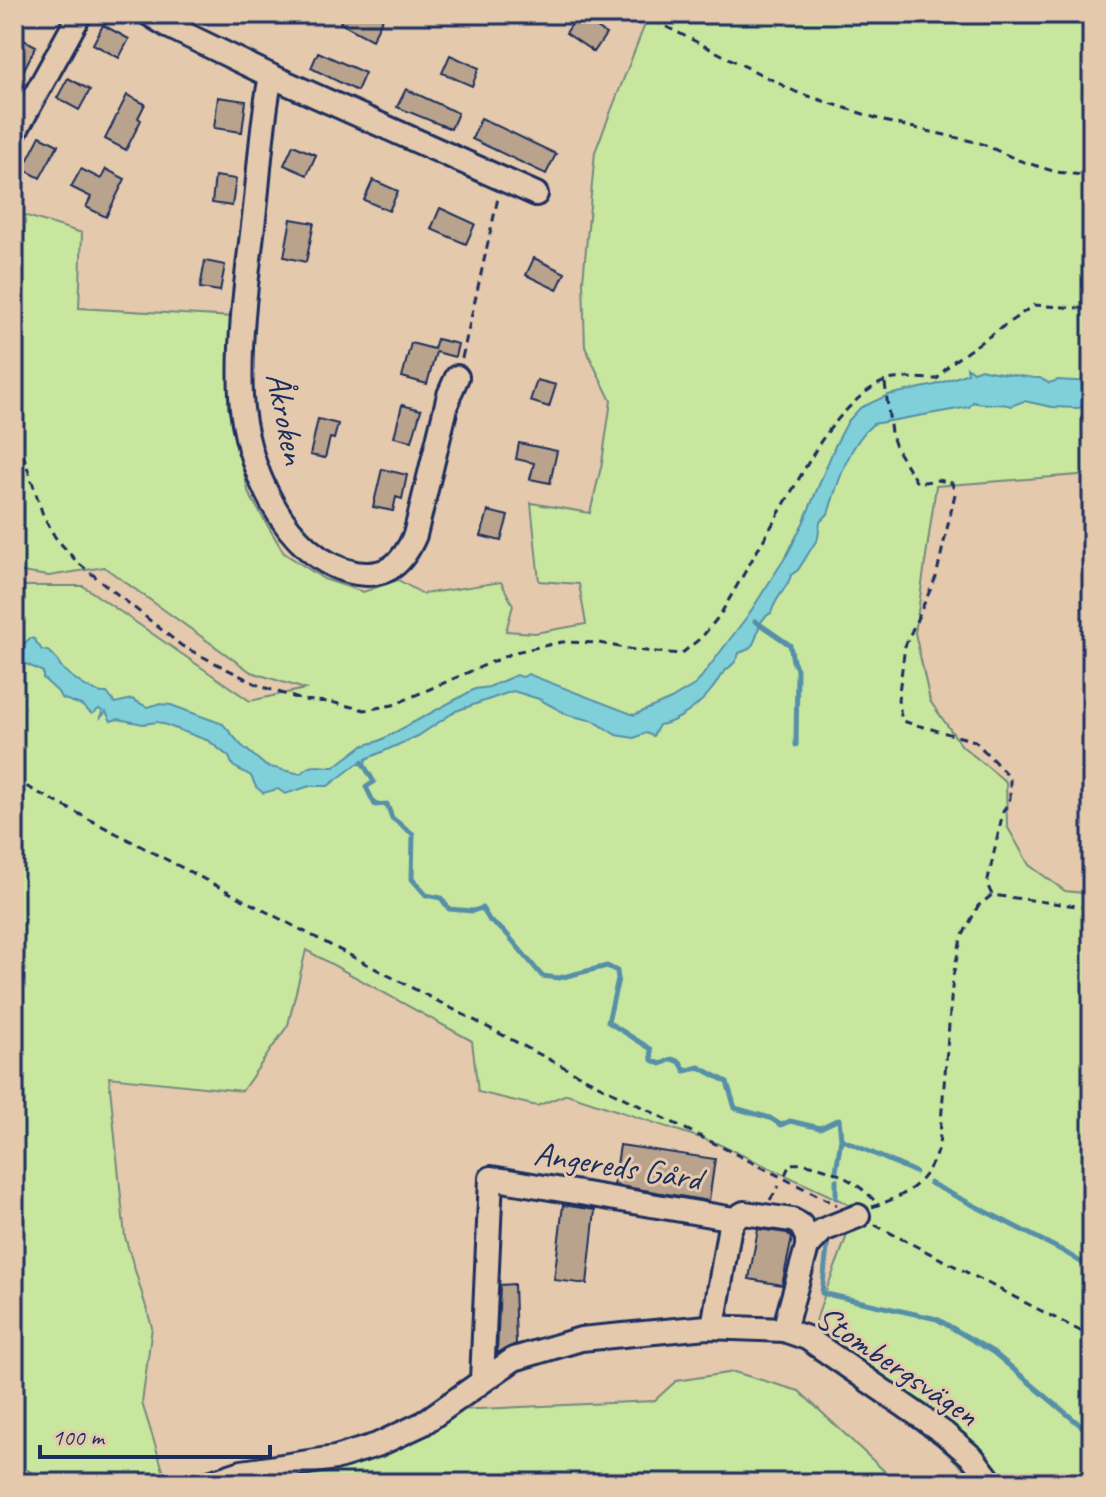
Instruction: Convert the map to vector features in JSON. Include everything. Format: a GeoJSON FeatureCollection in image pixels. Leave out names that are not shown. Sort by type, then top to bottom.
{"type":"FeatureCollection","features":[{"type":"Feature","properties":{"kind":"street"},"geometry":{"type":"LineString","coordinates":[[14,134],[80,14]]}},
{"type":"Feature","properties":{"kind":"street"},"geometry":{"type":"LineString","coordinates":[[149,14],[183,34],[271,76],[536,194]]}},
{"type":"Feature","properties":{"kind":"street","name":"Åkroken"},"geometry":{"type":"LineString","coordinates":[[271,76],[243,318],[241,398],[252,456],[274,507],[288,530],[308,548],[349,571],[367,575],[383,573],[399,564],[408,553],[415,535],[449,395],[457,377]]}},
{"type":"Feature","properties":{"kind":"street","name":"Angereds Gård"},"geometry":{"type":"LineString","coordinates":[[482,1380],[491,1178],[734,1219]]}},
{"type":"Feature","properties":{"kind":"street"},"geometry":{"type":"LineString","coordinates":[[784,1330],[807,1247],[823,1230],[868,1211]]}},
{"type":"Feature","properties":{"kind":"street","name":"Angereds Gård"},"geometry":{"type":"LineString","coordinates":[[713,1327],[729,1231],[734,1219],[744,1213],[792,1220],[801,1225],[807,1237],[807,1247]]}},
{"type":"Feature","properties":{"kind":"street","name":"Stombergsvägen"},"geometry":{"type":"LineString","coordinates":[[209,1483],[242,1472],[335,1458],[377,1445],[422,1424],[514,1359],[581,1339],[713,1327],[784,1330],[807,1338],[944,1433],[973,1458],[992,1483]]}},
{"type":"Feature","properties":{"kind":"path"},"geometry":{"type":"LineString","coordinates":[[641,14],[796,92],[888,122],[980,143],[1056,172],[1092,176]]}},
{"type":"Feature","properties":{"kind":"path"},"geometry":{"type":"LineString","coordinates":[[457,377],[492,232],[501,179]]}},
{"type":"Feature","properties":{"kind":"path"},"geometry":{"type":"LineString","coordinates":[[14,427],[43,515],[55,537],[92,576],[182,646],[221,668],[260,686],[302,700],[331,702],[365,710],[393,705],[515,652],[562,642],[599,643],[681,654],[702,637],[720,615],[834,422],[855,402],[884,382],[937,379],[951,363],[1034,305],[1092,309]]}},
{"type":"Feature","properties":{"kind":"path"},"geometry":{"type":"LineString","coordinates":[[884,382],[897,450],[917,483],[938,480],[952,483],[955,494],[936,577],[905,646],[898,700],[902,721],[975,741],[1010,778],[1010,798],[1003,812],[987,884],[992,895]]}},
{"type":"Feature","properties":{"kind":"path"},"geometry":{"type":"LineString","coordinates":[[14,780],[592,1082],[868,1211],[1092,1337]]}},
{"type":"Feature","properties":{"kind":"path"},"geometry":{"type":"LineString","coordinates":[[868,1211],[917,1186],[932,1166],[939,1146],[953,976],[961,939],[978,906],[992,895],[1092,908]]}},
{"type":"Feature","properties":{"kind":"path"},"geometry":{"type":"LineString","coordinates":[[785,1175],[790,1164],[803,1163],[848,1180],[868,1192],[868,1211]]}},
{"type":"Feature","properties":{"kind":"green space"},"geometry":{"type":"Polygon","coordinates":[[[649,14],[1092,14],[1092,474],[936,486],[915,633],[930,701],[962,746],[1006,782],[1007,826],[1029,865],[1065,891],[1092,894],[1092,1483],[979,1483],[832,1347],[815,1326],[854,1209],[844,1202],[716,1143],[567,1094],[537,1106],[478,1092],[472,1041],[306,950],[288,1025],[242,1091],[109,1077],[125,1237],[152,1327],[142,1403],[167,1483],[50,1483],[19,1465],[14,1456],[14,586],[83,586],[250,701],[305,689],[251,672],[104,567],[49,576],[14,571],[17,503],[14,501],[14,212],[82,233],[79,308],[234,317],[228,407],[249,494],[284,553],[324,579],[363,592],[398,580],[423,594],[501,582],[513,605],[506,631],[535,633],[586,624],[579,584],[539,581],[531,503],[590,513],[602,463],[611,401],[585,347],[583,281],[595,152],[649,14]]]}},
{"type":"Feature","properties":{"kind":"green space"},"geometry":{"type":"Polygon","coordinates":[[[734,1372],[799,1391],[897,1483],[233,1483],[456,1410],[654,1401],[676,1381],[734,1372]]]}},
{"type":"Feature","properties":{"kind":"water"},"geometry":{"type":"Polygon","coordinates":[[[967,367],[973,372],[981,369],[1040,378],[1049,383],[1058,380],[1092,382],[1092,405],[1078,408],[1024,401],[1011,406],[973,402],[969,407],[873,424],[850,454],[828,514],[820,522],[818,538],[798,570],[791,575],[771,613],[761,623],[752,645],[739,653],[702,701],[681,717],[659,725],[653,736],[646,733],[634,738],[616,735],[594,721],[568,715],[539,699],[513,691],[456,711],[418,736],[366,759],[365,765],[357,764],[328,786],[310,786],[285,794],[278,789],[263,793],[251,776],[233,766],[229,757],[209,741],[158,722],[111,721],[106,712],[101,717],[102,711],[99,709],[92,714],[81,705],[61,698],[43,678],[43,672],[22,662],[14,664],[14,645],[22,646],[30,638],[34,639],[42,650],[54,655],[70,675],[91,689],[107,693],[115,703],[132,699],[147,707],[171,705],[223,724],[241,745],[266,766],[301,774],[312,767],[334,767],[362,746],[379,741],[475,689],[489,687],[516,675],[523,677],[528,674],[634,715],[696,684],[749,614],[788,553],[835,446],[848,421],[860,408],[888,395],[935,385],[968,373],[967,367]]]}},
{"type":"Feature","properties":{"kind":"building"},"geometry":{"type":"Polygon","coordinates":[[[344,14],[385,14],[372,40],[340,23],[344,14]]]}},
{"type":"Feature","properties":{"kind":"building"},"geometry":{"type":"Polygon","coordinates":[[[578,15],[606,34],[594,52],[566,33],[578,15]]]}},
{"type":"Feature","properties":{"kind":"building"},"geometry":{"type":"Polygon","coordinates":[[[103,25],[129,39],[119,58],[93,44],[103,25]]]}},
{"type":"Feature","properties":{"kind":"building"},"geometry":{"type":"Polygon","coordinates":[[[14,35],[36,46],[14,89],[14,35]]]}},
{"type":"Feature","properties":{"kind":"building"},"geometry":{"type":"Polygon","coordinates":[[[318,52],[365,73],[357,91],[311,68],[318,52]]]}},
{"type":"Feature","properties":{"kind":"building"},"geometry":{"type":"Polygon","coordinates":[[[450,55],[479,68],[472,86],[442,73],[450,55]]]}},
{"type":"Feature","properties":{"kind":"building"},"geometry":{"type":"Polygon","coordinates":[[[68,78],[90,90],[79,110],[57,98],[68,78]]]}},
{"type":"Feature","properties":{"kind":"building"},"geometry":{"type":"Polygon","coordinates":[[[406,89],[458,113],[451,129],[397,107],[406,89]]]}},
{"type":"Feature","properties":{"kind":"building"},"geometry":{"type":"Polygon","coordinates":[[[127,95],[145,104],[138,118],[141,120],[126,150],[105,139],[127,95]]]}},
{"type":"Feature","properties":{"kind":"building"},"geometry":{"type":"Polygon","coordinates":[[[218,97],[246,101],[242,132],[214,128],[218,97]]]}},
{"type":"Feature","properties":{"kind":"building"},"geometry":{"type":"Polygon","coordinates":[[[481,118],[556,154],[546,174],[472,139],[481,118]]]}},
{"type":"Feature","properties":{"kind":"building"},"geometry":{"type":"Polygon","coordinates":[[[40,136],[58,145],[40,178],[23,169],[40,136]]]}},
{"type":"Feature","properties":{"kind":"building"},"geometry":{"type":"Polygon","coordinates":[[[293,145],[316,155],[307,175],[284,165],[293,145]]]}},
{"type":"Feature","properties":{"kind":"building"},"geometry":{"type":"Polygon","coordinates":[[[81,169],[101,179],[106,169],[125,179],[106,217],[86,207],[91,197],[71,187],[81,169]]]}},
{"type":"Feature","properties":{"kind":"building"},"geometry":{"type":"Polygon","coordinates":[[[215,176],[236,179],[232,206],[212,203],[215,176]]]}},
{"type":"Feature","properties":{"kind":"building"},"geometry":{"type":"Polygon","coordinates":[[[373,180],[398,191],[389,211],[364,200],[373,180]]]}},
{"type":"Feature","properties":{"kind":"building"},"geometry":{"type":"Polygon","coordinates":[[[440,208],[475,224],[466,244],[431,229],[440,208]]]}},
{"type":"Feature","properties":{"kind":"building"},"geometry":{"type":"Polygon","coordinates":[[[291,219],[314,223],[306,262],[284,257],[291,219]]]}},
{"type":"Feature","properties":{"kind":"building"},"geometry":{"type":"Polygon","coordinates":[[[534,258],[565,273],[557,290],[526,275],[534,258]]]}},
{"type":"Feature","properties":{"kind":"building"},"geometry":{"type":"Polygon","coordinates":[[[205,261],[225,265],[220,291],[200,288],[205,261]]]}},
{"type":"Feature","properties":{"kind":"building"},"geometry":{"type":"Polygon","coordinates":[[[437,339],[458,344],[455,357],[436,352],[427,384],[402,377],[411,343],[434,349],[437,339]]]}},
{"type":"Feature","properties":{"kind":"building"},"geometry":{"type":"Polygon","coordinates":[[[537,380],[556,385],[549,407],[530,401],[537,380]]]}},
{"type":"Feature","properties":{"kind":"building"},"geometry":{"type":"Polygon","coordinates":[[[402,405],[421,410],[412,441],[394,437],[402,405]]]}},
{"type":"Feature","properties":{"kind":"building"},"geometry":{"type":"Polygon","coordinates":[[[318,419],[338,424],[334,439],[330,438],[325,458],[310,455],[318,419]]]}},
{"type":"Feature","properties":{"kind":"building"},"geometry":{"type":"Polygon","coordinates":[[[519,443],[557,451],[550,483],[530,479],[534,463],[516,459],[519,443]]]}},
{"type":"Feature","properties":{"kind":"building"},"geometry":{"type":"Polygon","coordinates":[[[382,469],[407,475],[402,499],[396,497],[393,511],[373,507],[382,469]]]}},
{"type":"Feature","properties":{"kind":"building"},"geometry":{"type":"Polygon","coordinates":[[[488,511],[508,516],[501,541],[481,536],[488,511]]]}},
{"type":"Feature","properties":{"kind":"building"},"geometry":{"type":"Polygon","coordinates":[[[620,1145],[715,1159],[709,1201],[614,1185],[620,1145]]]}},
{"type":"Feature","properties":{"kind":"building"},"geometry":{"type":"Polygon","coordinates":[[[563,1205],[595,1210],[587,1284],[554,1280],[563,1205]]]}},
{"type":"Feature","properties":{"kind":"building"},"geometry":{"type":"Polygon","coordinates":[[[758,1229],[787,1233],[792,1238],[782,1285],[749,1279],[758,1229]]]}},
{"type":"Feature","properties":{"kind":"building"},"geometry":{"type":"Polygon","coordinates":[[[514,1284],[516,1344],[497,1353],[500,1285],[514,1284]]]}},
{"type":"Feature","properties":{"kind":"waterway"},"geometry":{"type":"LineString","coordinates":[[755,621],[790,645],[797,669],[796,745]]}},
{"type":"Feature","properties":{"kind":"waterway"},"geometry":{"type":"LineString","coordinates":[[362,762],[374,782],[366,787],[375,805],[387,804],[392,818],[413,834],[412,879],[426,895],[441,898],[449,909],[473,911],[482,908],[490,921],[506,933],[542,976],[559,978],[607,966],[617,971],[608,1022],[651,1049],[652,1060],[661,1064],[672,1059],[680,1062],[685,1071],[699,1067],[727,1082],[735,1108],[770,1118],[781,1125],[790,1121],[820,1128],[839,1119],[841,1139],[915,1172]]}},
{"type":"Feature","properties":{"kind":"waterway"},"geometry":{"type":"LineString","coordinates":[[836,1171],[841,1139]]}},
{"type":"Feature","properties":{"kind":"waterway"},"geometry":{"type":"LineString","coordinates":[[836,1180],[836,1198]]}},
{"type":"Feature","properties":{"kind":"waterway"},"geometry":{"type":"LineString","coordinates":[[930,1183],[1092,1269]]}},
{"type":"Feature","properties":{"kind":"waterway"},"geometry":{"type":"LineString","coordinates":[[828,1239],[822,1293],[937,1319],[993,1352],[1092,1435]]}}]}
